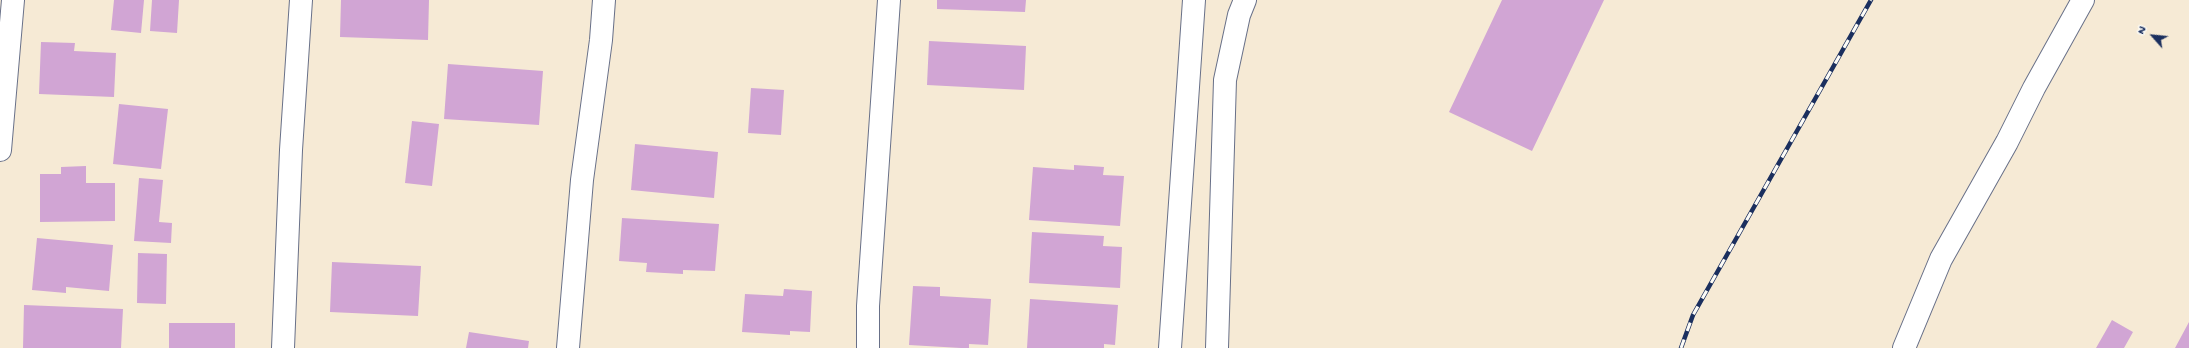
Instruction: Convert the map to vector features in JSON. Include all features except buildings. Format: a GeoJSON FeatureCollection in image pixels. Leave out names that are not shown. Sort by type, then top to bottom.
{"type":"FeatureCollection","features":[{"type":"Feature","properties":{"kind":"street"},"geometry":{"type":"LineString","coordinates":[[0,150],[13,0]]}},
{"type":"Feature","properties":{"kind":"street"},"geometry":{"type":"LineString","coordinates":[[283,348],[290,150],[301,0]]}},
{"type":"Feature","properties":{"kind":"street"},"geometry":{"type":"LineString","coordinates":[[568,348],[582,180],[601,40],[604,0]]}},
{"type":"Feature","properties":{"kind":"street"},"geometry":{"type":"LineString","coordinates":[[868,348],[868,306],[889,0]]}},
{"type":"Feature","properties":{"kind":"street"},"geometry":{"type":"LineString","coordinates":[[1170,348],[1194,0]]}},
{"type":"Feature","properties":{"kind":"street"},"geometry":{"type":"LineString","coordinates":[[1217,348],[1225,80],[1239,15],[1245,0]]}},
{"type":"Feature","properties":{"kind":"street"},"geometry":{"type":"LineString","coordinates":[[1904,348],[1941,259],[2007,142],[2034,88],[2083,0]]}},
{"type":"Feature","properties":{"kind":"railway"},"geometry":{"type":"LineString","coordinates":[[1681,348],[1693,315],[1871,0]]}}]}
